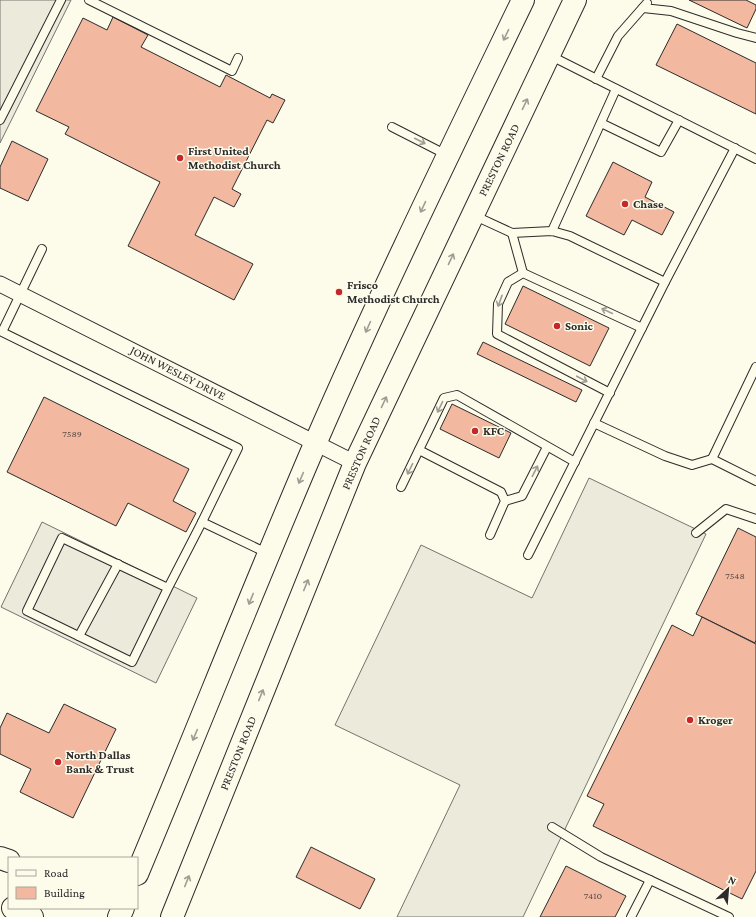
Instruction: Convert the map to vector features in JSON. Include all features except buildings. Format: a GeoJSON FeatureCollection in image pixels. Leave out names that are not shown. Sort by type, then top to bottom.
{"type":"FeatureCollection","features":[{"type":"Feature","properties":{"kind":"main road"},"geometry":{"type":"LineString","coordinates":[[138,872],[316,442],[383,292],[523,0]]}},
{"type":"Feature","properties":{"kind":"main road","name":"PRESTON ROAD"},"geometry":{"type":"LineString","coordinates":[[172,917],[355,463],[575,0]]}},
{"type":"Feature","properties":{"kind":"main road"},"geometry":{"type":"LineString","coordinates":[[15,909],[32,917]]}},
{"type":"Feature","properties":{"kind":"street","name":"JOHN WESLEY DRIVE"},"geometry":{"type":"LineString","coordinates":[[0,284],[355,463]]}},
{"type":"Feature","properties":{"kind":"lane"},"geometry":{"type":"LineString","coordinates":[[0,120],[61,0]]}},
{"type":"Feature","properties":{"kind":"lane"},"geometry":{"type":"LineString","coordinates":[[89,0],[232,71],[238,58]]}},
{"type":"Feature","properties":{"kind":"lane"},"geometry":{"type":"LineString","coordinates":[[596,79],[618,36],[645,6],[671,11],[756,38]]}},
{"type":"Feature","properties":{"kind":"lane"},"geometry":{"type":"LineString","coordinates":[[549,55],[756,159]]}},
{"type":"Feature","properties":{"kind":"lane"},"geometry":{"type":"LineString","coordinates":[[552,231],[616,89]]}},
{"type":"Feature","properties":{"kind":"lane"},"geometry":{"type":"LineString","coordinates":[[601,123],[661,152],[679,120]]}},
{"type":"Feature","properties":{"kind":"lane"},"geometry":{"type":"LineString","coordinates":[[392,127],[447,156]]}},
{"type":"Feature","properties":{"kind":"lane"},"geometry":{"type":"LineString","coordinates":[[528,555],[665,282],[735,148]]}},
{"type":"Feature","properties":{"kind":"lane"},"geometry":{"type":"LineString","coordinates":[[472,214],[512,233],[552,231],[570,236],[665,282]]}},
{"type":"Feature","properties":{"kind":"lane"},"geometry":{"type":"LineString","coordinates":[[512,233],[523,273],[642,328]]}},
{"type":"Feature","properties":{"kind":"lane"},"geometry":{"type":"LineString","coordinates":[[42,249],[2,332],[238,448],[132,662],[27,611],[62,538],[168,588]]}},
{"type":"Feature","properties":{"kind":"lane"},"geometry":{"type":"LineString","coordinates":[[523,273],[508,282],[498,304],[497,334],[610,393]]}},
{"type":"Feature","properties":{"kind":"lane"},"geometry":{"type":"LineString","coordinates":[[712,459],[756,367]]}},
{"type":"Feature","properties":{"kind":"lane"},"geometry":{"type":"LineString","coordinates":[[401,487],[444,398],[457,395],[575,462]]}},
{"type":"Feature","properties":{"kind":"lane"},"geometry":{"type":"LineString","coordinates":[[594,423],[671,458],[692,465],[712,459],[756,481]]}},
{"type":"Feature","properties":{"kind":"lane"},"geometry":{"type":"LineString","coordinates":[[505,501],[522,496],[548,447]]}},
{"type":"Feature","properties":{"kind":"lane"},"geometry":{"type":"LineString","coordinates":[[419,450],[501,492],[505,501],[490,535]]}},
{"type":"Feature","properties":{"kind":"lane"},"geometry":{"type":"LineString","coordinates":[[696,533],[726,509],[756,519]]}},
{"type":"Feature","properties":{"kind":"lane"},"geometry":{"type":"LineString","coordinates":[[202,522],[269,555]]}},
{"type":"Feature","properties":{"kind":"lane"},"geometry":{"type":"LineString","coordinates":[[79,636],[118,564]]}},
{"type":"Feature","properties":{"kind":"lane"},"geometry":{"type":"LineString","coordinates":[[552,827],[601,857],[729,917]]}},
{"type":"Feature","properties":{"kind":"lane"},"geometry":{"type":"LineString","coordinates":[[631,917],[650,880]]}},
{"type":"Feature","properties":{"kind":"shaded area"},"geometry":{"type":"Polygon","coordinates":[[[0,0],[71,0],[0,143],[0,0]]]}},
{"type":"Feature","properties":{"kind":"shaded area"},"geometry":{"type":"Polygon","coordinates":[[[589,478],[706,534],[523,917],[397,917],[460,785],[335,725],[421,545],[532,598],[589,478]]]}},
{"type":"Feature","properties":{"kind":"shaded area"},"geometry":{"type":"Polygon","coordinates":[[[42,522],[197,598],[156,683],[1,607],[42,522]]]}},
{"type":"Feature","properties":{"kind":"place","name":"First United Methodist Church"},"geometry":{"type":"Point","coordinates":[180,158]}},
{"type":"Feature","properties":{"kind":"place","name":"Chase"},"geometry":{"type":"Point","coordinates":[625,204]}},
{"type":"Feature","properties":{"kind":"place","name":"Frisco Methodist Church"},"geometry":{"type":"Point","coordinates":[339,292]}},
{"type":"Feature","properties":{"kind":"place","name":"Sonic"},"geometry":{"type":"Point","coordinates":[557,326]}},
{"type":"Feature","properties":{"kind":"place","name":"KFC"},"geometry":{"type":"Point","coordinates":[475,431]}},
{"type":"Feature","properties":{"kind":"place","name":"Kroger"},"geometry":{"type":"Point","coordinates":[690,720]}},
{"type":"Feature","properties":{"kind":"place","name":"North Dallas Bank & Trust"},"geometry":{"type":"Point","coordinates":[58,762]}}]}
